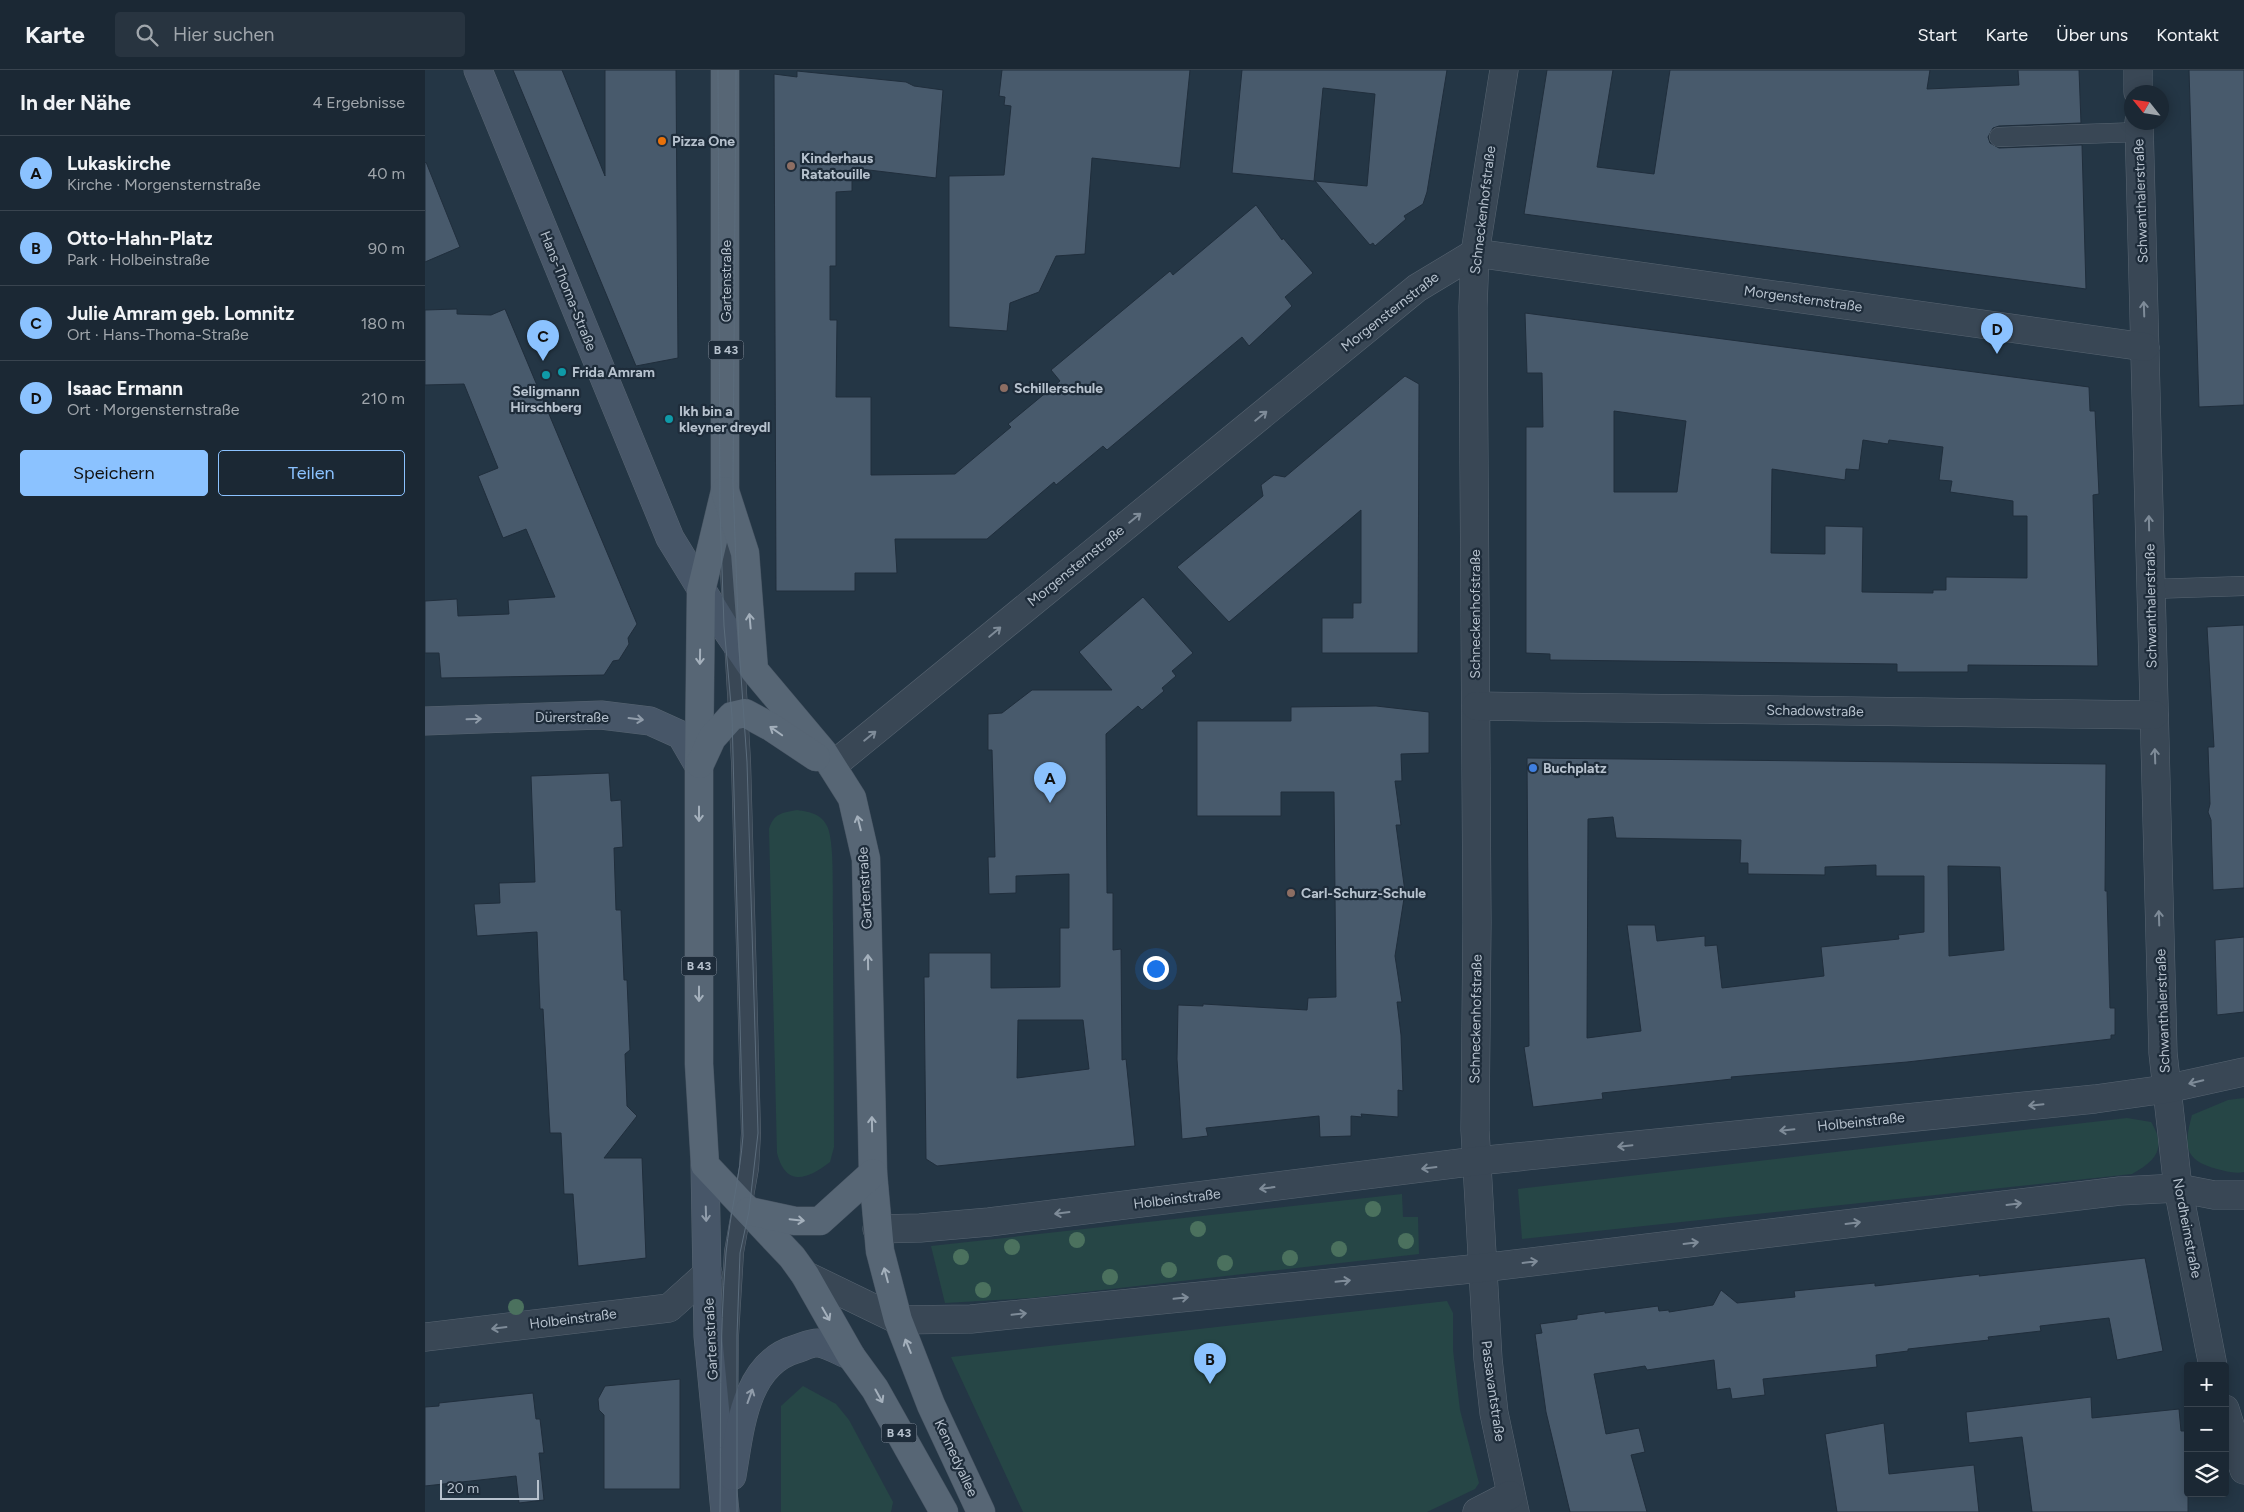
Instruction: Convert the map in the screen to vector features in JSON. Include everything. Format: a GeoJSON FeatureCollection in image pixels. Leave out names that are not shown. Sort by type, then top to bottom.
{"type":"FeatureCollection","features":[{"type":"Feature","properties":{"kind":"main road","name":"Hans-Thoma-Straße"},"geometry":{"type":"LineString","coordinates":[[478,70],[670,538],[701,591],[754,670]]}},
{"type":"Feature","properties":{"kind":"main road","name":"Gartenstraße"},"geometry":{"type":"LineString","coordinates":[[725,70],[725,491],[701,591],[699,766],[699,1064],[705,1166],[708,1336],[725,1512]]}},
{"type":"Feature","properties":{"kind":"main road","name":"Gartenstraße"},"geometry":{"type":"LineString","coordinates":[[725,491],[745,553],[754,670],[832,766],[852,798],[866,859],[873,1173],[877,1229],[880,1251],[898,1320],[931,1405]]}},
{"type":"Feature","properties":{"kind":"main road"},"geometry":{"type":"LineString","coordinates":[[699,766],[712,738],[732,716],[745,714],[771,727],[793,744],[832,766]]}},
{"type":"Feature","properties":{"kind":"main road","name":"Dürerstraße"},"geometry":{"type":"LineString","coordinates":[[425,721],[601,715],[650,721],[681,735],[699,766]]}},
{"type":"Feature","properties":{"kind":"main road","name":"B 43"},"geometry":{"type":"LineString","coordinates":[[705,1166],[792,1257],[805,1275],[851,1356],[875,1389],[944,1512]]}},
{"type":"Feature","properties":{"kind":"main road"},"geometry":{"type":"LineString","coordinates":[[743,1205],[795,1221],[819,1221],[873,1173]]}},
{"type":"Feature","properties":{"kind":"main road"},"geometry":{"type":"LineString","coordinates":[[725,1512],[743,1420],[749,1396],[757,1380],[771,1363],[787,1352],[817,1343],[851,1356]]}},
{"type":"Feature","properties":{"kind":"main road","name":"Kennedyallee"},"geometry":{"type":"LineString","coordinates":[[931,1405],[981,1512]]}},
{"type":"Feature","properties":{"kind":"street","name":"Schneckenhofstraße"},"geometry":{"type":"LineString","coordinates":[[1477,1161],[1475,1130],[1476,706],[1473,316],[1475,253],[1504,70]]}},
{"type":"Feature","properties":{"kind":"street"},"geometry":{"type":"LineString","coordinates":[[2138,70],[2138,85]]}},
{"type":"Feature","properties":{"kind":"street","name":"Schwanthalerstraße"},"geometry":{"type":"LineString","coordinates":[[2139,130],[2163,1054],[2167,1089]]}},
{"type":"Feature","properties":{"kind":"street","name":"Morgensternstraße"},"geometry":{"type":"LineString","coordinates":[[832,766],[1417,288],[1475,253],[2145,347]]}},
{"type":"Feature","properties":{"kind":"street","name":"Schadowstraße"},"geometry":{"type":"LineString","coordinates":[[1476,706],[2154,715]]}},
{"type":"Feature","properties":{"kind":"street","name":"Holbeinstraße"},"geometry":{"type":"LineString","coordinates":[[877,1229],[920,1228],[989,1222],[1477,1161],[2095,1099],[2167,1089],[2244,1072]]}},
{"type":"Feature","properties":{"kind":"street","name":"Nordheimstraße"},"geometry":{"type":"LineString","coordinates":[[2167,1089],[2178,1188],[2212,1362]]}},
{"type":"Feature","properties":{"kind":"street"},"geometry":{"type":"LineString","coordinates":[[1477,1161],[1481,1268]]}},
{"type":"Feature","properties":{"kind":"street"},"geometry":{"type":"LineString","coordinates":[[805,1275],[898,1320],[971,1319],[1481,1268],[2120,1191],[2178,1188],[2214,1195],[2244,1195]]}},
{"type":"Feature","properties":{"kind":"street","name":"Passavantstraße"},"geometry":{"type":"LineString","coordinates":[[1481,1268],[1494,1413],[1513,1504]]}},
{"type":"Feature","properties":{"kind":"street","name":"Holbeinstraße"},"geometry":{"type":"LineString","coordinates":[[425,1337],[669,1308],[708,1273]]}},
{"type":"Feature","properties":{"kind":"street"},"geometry":{"type":"LineString","coordinates":[[2229,1423],[2244,1470]]}},
{"type":"Feature","properties":{"kind":"street"},"geometry":{"type":"LineString","coordinates":[[1477,1512],[1513,1504]]}},
{"type":"Feature","properties":{"kind":"lane"},"geometry":{"type":"LineString","coordinates":[[1999,136],[2124,128]]}},
{"type":"Feature","properties":{"kind":"lane"},"geometry":{"type":"LineString","coordinates":[[725,491],[732,638],[741,762],[751,1133],[743,1205],[734,1252],[725,1512]]}},
{"type":"Feature","properties":{"kind":"lane"},"geometry":{"type":"LineString","coordinates":[[2151,589],[2244,586]]}},
{"type":"Feature","properties":{"kind":"green space"},"geometry":{"type":"Polygon","coordinates":[[[797,810],[811,813],[826,823],[832,848],[833,874],[834,1147],[830,1162],[814,1173],[799,1177],[792,1176],[786,1172],[777,1153],[769,829],[776,817],[783,813],[797,810]]]}},
{"type":"Feature","properties":{"kind":"green space"},"geometry":{"type":"Polygon","coordinates":[[[2244,1098],[2244,1172],[2224,1171],[2198,1161],[2192,1156],[2187,1143],[2192,1115],[2228,1100],[2244,1098]]]}},
{"type":"Feature","properties":{"kind":"green space"},"geometry":{"type":"Polygon","coordinates":[[[2127,1118],[2151,1122],[2158,1139],[2157,1153],[2153,1159],[2132,1174],[1522,1239],[1518,1189],[2127,1118]]]}},
{"type":"Feature","properties":{"kind":"green space"},"geometry":{"type":"Polygon","coordinates":[[[1402,1194],[1403,1217],[1418,1217],[1419,1254],[1031,1298],[945,1303],[931,1246],[1402,1194]]]}},
{"type":"Feature","properties":{"kind":"green space"},"geometry":{"type":"Polygon","coordinates":[[[1447,1301],[1453,1313],[1453,1350],[1460,1410],[1479,1483],[1475,1489],[1427,1512],[1023,1512],[951,1357],[1447,1301]]]}},
{"type":"Feature","properties":{"kind":"green space"},"geometry":{"type":"Polygon","coordinates":[[[803,1386],[836,1404],[849,1420],[893,1502],[891,1512],[781,1512],[781,1406],[803,1386]]]}},
{"type":"Feature","properties":{"kind":"building"},"geometry":{"type":"Polygon","coordinates":[[[513,70],[562,70],[605,176],[605,70],[676,70],[678,358],[636,366],[513,70]]]}},
{"type":"Feature","properties":{"kind":"building"},"geometry":{"type":"Polygon","coordinates":[[[1002,70],[1190,70],[1180,168],[1092,158],[1085,254],[1056,256],[1039,292],[1010,303],[1007,331],[949,327],[949,176],[1004,175],[1011,106],[1004,105],[1005,97],[999,96],[1002,70]]]}},
{"type":"Feature","properties":{"kind":"building"},"geometry":{"type":"Polygon","coordinates":[[[1242,70],[1447,70],[1427,192],[1423,204],[1404,216],[1406,219],[1375,246],[1373,243],[1370,245],[1315,181],[1367,186],[1375,94],[1323,88],[1314,181],[1232,173],[1242,70]]]}},
{"type":"Feature","properties":{"kind":"building"},"geometry":{"type":"Polygon","coordinates":[[[1547,70],[1613,70],[1597,167],[1654,174],[1670,70],[1930,70],[1927,89],[2019,85],[2018,70],[2079,70],[2081,123],[1999,126],[1993,128],[1988,137],[1990,143],[1999,148],[2082,145],[2086,289],[1524,214],[1547,70]]]}},
{"type":"Feature","properties":{"kind":"building"},"geometry":{"type":"Polygon","coordinates":[[[2189,70],[2244,70],[2244,405],[2199,407],[2189,70]]]}},
{"type":"Feature","properties":{"kind":"building"},"geometry":{"type":"Polygon","coordinates":[[[797,71],[906,82],[914,86],[943,90],[936,178],[852,168],[852,191],[836,192],[836,266],[830,266],[830,320],[837,320],[836,397],[871,397],[871,475],[955,474],[1011,427],[1008,424],[1060,381],[1051,370],[1170,271],[1173,275],[1256,205],[1282,240],[1283,238],[1313,273],[1285,297],[1292,306],[1249,346],[1242,337],[1107,450],[1103,446],[1056,485],[1054,482],[987,539],[895,539],[897,573],[855,573],[855,591],[776,591],[774,74],[797,77],[797,71]]]}},
{"type":"Feature","properties":{"kind":"building"},"geometry":{"type":"Polygon","coordinates":[[[425,163],[460,247],[425,262],[425,163]]]}},
{"type":"Feature","properties":{"kind":"building"},"geometry":{"type":"Polygon","coordinates":[[[457,309],[457,314],[491,315],[505,309],[637,624],[628,638],[629,644],[619,660],[613,661],[604,675],[441,678],[439,653],[425,653],[425,601],[457,599],[458,616],[509,614],[508,600],[555,597],[526,529],[503,538],[478,476],[498,468],[464,384],[425,385],[425,310],[457,309]]]}},
{"type":"Feature","properties":{"kind":"building"},"geometry":{"type":"Polygon","coordinates":[[[1525,313],[2089,387],[2090,411],[2095,411],[2099,494],[2093,495],[2098,666],[1968,665],[1968,672],[1897,672],[1897,664],[1550,660],[1550,654],[1526,653],[1526,427],[1543,427],[1542,373],[1527,373],[1525,313]],[[1614,411],[1614,492],[1677,492],[1686,421],[1614,411]],[[1863,440],[1859,470],[1846,469],[1845,480],[1772,469],[1771,553],[1825,554],[1825,526],[1863,527],[1862,592],[1933,593],[1933,590],[1946,590],[1946,577],[2027,578],[2027,516],[2013,516],[2013,501],[1950,492],[1952,481],[1939,480],[1943,447],[1889,440],[1888,444],[1863,440]]]}},
{"type":"Feature","properties":{"kind":"building"},"geometry":{"type":"Polygon","coordinates":[[[1405,376],[1419,384],[1418,653],[1322,653],[1322,618],[1353,618],[1353,603],[1361,603],[1361,510],[1229,622],[1177,567],[1263,496],[1261,485],[1274,475],[1285,477],[1405,376]]]}},
{"type":"Feature","properties":{"kind":"building"},"geometry":{"type":"Polygon","coordinates":[[[1143,597],[1193,653],[1172,671],[1176,676],[1162,688],[1164,691],[1142,710],[1138,706],[1106,734],[1107,893],[1113,893],[1113,950],[1121,949],[1122,1060],[1126,1059],[1135,1146],[937,1166],[926,1159],[924,977],[929,977],[929,953],[991,953],[991,988],[1060,987],[1060,928],[1069,928],[1069,874],[1016,876],[1016,893],[989,894],[988,857],[995,857],[992,750],[988,750],[988,714],[1002,713],[1032,690],[1112,690],[1079,652],[1143,597]],[[1018,1020],[1017,1078],[1089,1069],[1083,1020],[1018,1020]]]}},
{"type":"Feature","properties":{"kind":"building"},"geometry":{"type":"Polygon","coordinates":[[[2244,625],[2244,888],[2213,890],[2211,820],[2208,812],[2210,804],[2208,747],[2214,747],[2207,627],[2244,625]]]}},
{"type":"Feature","properties":{"kind":"building"},"geometry":{"type":"Polygon","coordinates":[[[1376,706],[1429,712],[1429,753],[1401,754],[1402,781],[1395,781],[1401,825],[1396,825],[1405,892],[1395,956],[1402,1002],[1397,1002],[1401,1035],[1403,1091],[1398,1090],[1398,1117],[1361,1114],[1362,1117],[1351,1116],[1351,1136],[1320,1137],[1319,1116],[1206,1128],[1208,1136],[1182,1139],[1177,1059],[1178,1005],[1203,1006],[1203,1004],[1307,1010],[1308,998],[1336,997],[1334,792],[1281,792],[1281,816],[1197,816],[1197,721],[1291,721],[1291,707],[1376,706]]]}},
{"type":"Feature","properties":{"kind":"building"},"geometry":{"type":"Polygon","coordinates":[[[1527,758],[2106,764],[2105,891],[2107,891],[2110,1008],[2115,1008],[2115,1035],[2111,1035],[2111,1039],[1907,1062],[1731,1077],[1732,1079],[1602,1093],[1603,1099],[1533,1107],[1524,1047],[1529,1046],[1527,758]],[[1613,817],[1588,819],[1587,1038],[1641,1031],[1627,925],[1655,925],[1657,941],[1705,936],[1705,946],[1717,945],[1722,988],[1824,976],[1821,947],[1899,939],[1898,935],[1924,932],[1924,876],[1876,876],[1876,865],[1825,867],[1825,875],[1748,874],[1748,863],[1740,863],[1741,840],[1616,838],[1613,817]],[[1948,866],[1949,956],[2004,950],[2000,867],[1948,866]]]}},
{"type":"Feature","properties":{"kind":"building"},"geometry":{"type":"Polygon","coordinates":[[[609,773],[611,801],[621,800],[623,847],[614,848],[616,910],[621,910],[624,980],[627,980],[630,1050],[625,1054],[627,1106],[637,1116],[604,1158],[642,1158],[646,1258],[578,1266],[573,1194],[564,1194],[561,1133],[550,1133],[543,1009],[540,1009],[537,932],[477,936],[474,904],[500,903],[499,883],[535,882],[531,776],[609,773]]]}},
{"type":"Feature","properties":{"kind":"building"},"geometry":{"type":"Polygon","coordinates":[[[2244,937],[2244,1012],[2217,1015],[2215,940],[2244,937]]]}},
{"type":"Feature","properties":{"kind":"building"},"geometry":{"type":"Polygon","coordinates":[[[2145,1258],[2163,1351],[2117,1360],[2109,1318],[2040,1326],[2041,1331],[1988,1337],[1989,1340],[1908,1349],[1908,1351],[1876,1355],[1877,1367],[1763,1379],[1765,1395],[1732,1399],[1730,1388],[1717,1390],[1714,1360],[1647,1370],[1645,1366],[1594,1374],[1606,1434],[1639,1428],[1645,1452],[1631,1455],[1647,1512],[1570,1512],[1546,1412],[1535,1334],[1542,1333],[1540,1324],[1577,1319],[1577,1315],[1605,1311],[1605,1313],[1658,1306],[1659,1311],[1669,1310],[1669,1312],[1713,1305],[1721,1290],[1737,1303],[1795,1297],[1794,1291],[1875,1283],[1875,1286],[2145,1258]]]}},
{"type":"Feature","properties":{"kind":"building"},"geometry":{"type":"Polygon","coordinates":[[[680,1379],[680,1489],[604,1489],[604,1415],[599,1410],[598,1399],[605,1386],[680,1379]]]}},
{"type":"Feature","properties":{"kind":"building"},"geometry":{"type":"Polygon","coordinates":[[[533,1393],[536,1419],[540,1419],[544,1453],[539,1453],[544,1500],[519,1503],[516,1476],[425,1486],[425,1407],[439,1406],[439,1403],[533,1393]]]}},
{"type":"Feature","properties":{"kind":"building"},"geometry":{"type":"Polygon","coordinates":[[[2091,1397],[2092,1418],[2179,1409],[2181,1431],[2184,1431],[2184,1497],[2188,1497],[2188,1512],[2032,1512],[2022,1437],[1969,1443],[1966,1412],[2091,1397]]]}},
{"type":"Feature","properties":{"kind":"building"},"geometry":{"type":"Polygon","coordinates":[[[1884,1423],[1889,1474],[1974,1465],[1979,1512],[1837,1512],[1825,1434],[1884,1423]]]}},
{"type":"Feature","properties":{"kind":"tram line"},"geometry":{"type":"LineString","coordinates":[[718,70],[720,512],[724,626],[732,716],[743,1136],[726,1253],[724,1285],[721,1350],[720,1512]]}},
{"type":"Feature","properties":{"kind":"tram line"},"geometry":{"type":"LineString","coordinates":[[736,70],[733,483],[739,647],[747,762],[758,1133],[749,1211],[740,1253],[737,1335],[737,1512]]}},
{"type":"Feature","properties":{"kind":"place","name":"Pizza One"},"geometry":{"type":"Point","coordinates":[662,141]}},
{"type":"Feature","properties":{"kind":"place","name":"Kinderhaus Ratatouille"},"geometry":{"type":"Point","coordinates":[791,166]}},
{"type":"Feature","properties":{"kind":"place","name":"Isaac Ermann"},"geometry":{"type":"Point","coordinates":[1997,354]}},
{"type":"Feature","properties":{"kind":"place","name":"Julie Amram geb. Lomnitz"},"geometry":{"type":"Point","coordinates":[543,361]}},
{"type":"Feature","properties":{"kind":"place","name":"Frida Amram"},"geometry":{"type":"Point","coordinates":[562,372]}},
{"type":"Feature","properties":{"kind":"place","name":"Seligmann Hirschberg"},"geometry":{"type":"Point","coordinates":[546,375]}},
{"type":"Feature","properties":{"kind":"place","name":"Schillerschule"},"geometry":{"type":"Point","coordinates":[1004,388]}},
{"type":"Feature","properties":{"kind":"place","name":"Ikh bin a kleyner dreydl"},"geometry":{"type":"Point","coordinates":[669,419]}},
{"type":"Feature","properties":{"kind":"place","name":"Buchplatz"},"geometry":{"type":"Point","coordinates":[1533,768]}},
{"type":"Feature","properties":{"kind":"place","name":"Lukaskirche"},"geometry":{"type":"Point","coordinates":[1050,803]}},
{"type":"Feature","properties":{"kind":"place","name":"Carl-Schurz-Schule"},"geometry":{"type":"Point","coordinates":[1291,893]}},
{"type":"Feature","properties":{"kind":"place","name":"Otto-Hahn-Platz"},"geometry":{"type":"Point","coordinates":[1210,1384]}}]}
